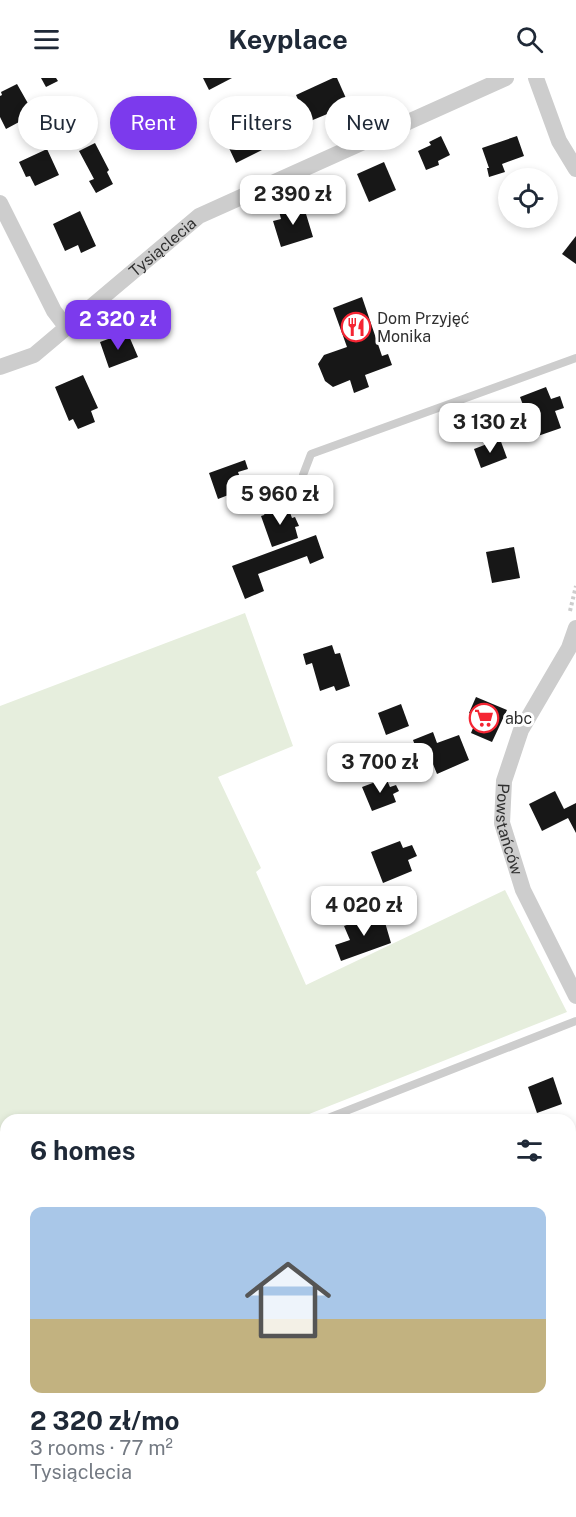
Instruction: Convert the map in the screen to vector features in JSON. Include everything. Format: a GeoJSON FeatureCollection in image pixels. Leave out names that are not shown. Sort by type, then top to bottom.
{"type":"FeatureCollection","features":[{"type":"Feature","properties":{"kind":"street","name":"Tysiąclecia"},"geometry":{"type":"LineString","coordinates":[[0,367],[34,355],[199,216],[506,78]]}},
{"type":"Feature","properties":{"kind":"street"},"geometry":{"type":"LineString","coordinates":[[536,78],[559,141],[576,169]]}},
{"type":"Feature","properties":{"kind":"street"},"geometry":{"type":"LineString","coordinates":[[0,203],[54,311],[67,328]]}},
{"type":"Feature","properties":{"kind":"street","name":"Powstańców"},"geometry":{"type":"LineString","coordinates":[[572,624],[569,648],[521,730],[504,781],[502,823],[523,890],[576,996]]}},
{"type":"Feature","properties":{"kind":"lane"},"geometry":{"type":"LineString","coordinates":[[303,475],[310,454],[576,358]]}},
{"type":"Feature","properties":{"kind":"lane"},"geometry":{"type":"LineString","coordinates":[[338,1114],[576,1021]]}},
{"type":"Feature","properties":{"kind":"path"},"geometry":{"type":"LineString","coordinates":[[572,624],[576,586]]}},
{"type":"Feature","properties":{"kind":"green space"},"geometry":{"type":"Polygon","coordinates":[[[245,613],[293,746],[218,777],[261,868],[256,872],[306,985],[505,890],[567,1012],[309,1114],[0,1114],[0,706],[245,613]]]}},
{"type":"Feature","properties":{"kind":"building"},"geometry":{"type":"Polygon","coordinates":[[[41,78],[56,78],[58,81],[46,87],[41,78]]]}},
{"type":"Feature","properties":{"kind":"building"},"geometry":{"type":"Polygon","coordinates":[[[203,78],[232,78],[209,90],[203,78]]]}},
{"type":"Feature","properties":{"kind":"building"},"geometry":{"type":"Polygon","coordinates":[[[337,78],[345,96],[325,96],[325,115],[313,120],[313,96],[296,95],[337,78]]]}},
{"type":"Feature","properties":{"kind":"building"},"geometry":{"type":"Polygon","coordinates":[[[17,84],[24,96],[18,96],[18,123],[6,129],[0,117],[1,92],[17,84]]]}},
{"type":"Feature","properties":{"kind":"building"},"geometry":{"type":"Polygon","coordinates":[[[441,136],[450,155],[438,161],[439,165],[426,170],[418,151],[431,145],[429,142],[441,136]]]}},
{"type":"Feature","properties":{"kind":"building"},"geometry":{"type":"Polygon","coordinates":[[[517,136],[524,156],[502,164],[504,168],[498,168],[498,174],[489,177],[487,168],[489,168],[482,148],[517,136]]]}},
{"type":"Feature","properties":{"kind":"building"},"geometry":{"type":"Polygon","coordinates":[[[98,149],[109,170],[107,172],[113,184],[96,193],[89,181],[94,179],[79,151],[98,149]]]}},
{"type":"Feature","properties":{"kind":"building"},"geometry":{"type":"Polygon","coordinates":[[[47,150],[59,175],[35,186],[30,176],[26,177],[19,162],[47,150]]]}},
{"type":"Feature","properties":{"kind":"building"},"geometry":{"type":"Polygon","coordinates":[[[230,150],[262,150],[236,163],[230,150]]]}},
{"type":"Feature","properties":{"kind":"building"},"geometry":{"type":"Polygon","coordinates":[[[384,162],[396,190],[369,202],[357,174],[384,162]]]}},
{"type":"Feature","properties":{"kind":"building"},"geometry":{"type":"Polygon","coordinates":[[[303,204],[313,237],[281,247],[273,221],[281,219],[279,211],[303,204]]]}},
{"type":"Feature","properties":{"kind":"building"},"geometry":{"type":"Polygon","coordinates":[[[80,211],[96,246],[81,253],[78,245],[65,251],[53,224],[80,211]]]}},
{"type":"Feature","properties":{"kind":"building"},"geometry":{"type":"Polygon","coordinates":[[[576,236],[576,264],[562,254],[576,236]]]}},
{"type":"Feature","properties":{"kind":"building","name":"Dom Przyjęć Monika"},"geometry":{"type":"Polygon","coordinates":[[[362,297],[382,356],[388,354],[392,365],[365,375],[369,387],[354,393],[350,380],[333,387],[325,381],[318,364],[324,355],[347,347],[333,308],[362,297]]]}},
{"type":"Feature","properties":{"kind":"building"},"geometry":{"type":"Polygon","coordinates":[[[119,335],[120,339],[129,336],[138,357],[109,368],[100,342],[119,335]]]}},
{"type":"Feature","properties":{"kind":"building"},"geometry":{"type":"Polygon","coordinates":[[[83,375],[98,408],[91,411],[95,422],[78,429],[73,419],[69,421],[55,387],[83,375]]]}},
{"type":"Feature","properties":{"kind":"building"},"geometry":{"type":"Polygon","coordinates":[[[546,387],[551,399],[560,396],[564,408],[555,411],[561,428],[535,437],[520,397],[546,387]]]}},
{"type":"Feature","properties":{"kind":"building"},"geometry":{"type":"Polygon","coordinates":[[[500,439],[507,458],[481,468],[474,449],[500,439]]]}},
{"type":"Feature","properties":{"kind":"building"},"geometry":{"type":"Polygon","coordinates":[[[245,460],[248,469],[238,472],[244,489],[218,499],[209,473],[245,460]]]}},
{"type":"Feature","properties":{"kind":"building"},"geometry":{"type":"Polygon","coordinates":[[[288,507],[292,518],[295,517],[299,526],[295,527],[298,538],[272,547],[261,516],[266,511],[274,512],[288,507]]]}},
{"type":"Feature","properties":{"kind":"building"},"geometry":{"type":"Polygon","coordinates":[[[316,535],[324,558],[310,564],[307,556],[258,574],[264,591],[245,599],[232,566],[316,535]]]}},
{"type":"Feature","properties":{"kind":"building"},"geometry":{"type":"Polygon","coordinates":[[[514,547],[520,578],[492,583],[486,552],[514,547]]]}},
{"type":"Feature","properties":{"kind":"building"},"geometry":{"type":"Polygon","coordinates":[[[332,645],[335,654],[340,653],[350,686],[336,691],[334,686],[320,691],[312,663],[306,665],[303,654],[332,645]]]}},
{"type":"Feature","properties":{"kind":"building"},"geometry":{"type":"Polygon","coordinates":[[[476,697],[507,710],[492,742],[471,733],[475,723],[471,720],[473,715],[469,713],[476,697]]]}},
{"type":"Feature","properties":{"kind":"building"},"geometry":{"type":"Polygon","coordinates":[[[401,704],[409,726],[386,735],[378,713],[401,704]]]}},
{"type":"Feature","properties":{"kind":"building"},"geometry":{"type":"Polygon","coordinates":[[[433,732],[437,743],[459,735],[469,760],[437,774],[426,747],[417,751],[413,740],[433,732]]]}},
{"type":"Feature","properties":{"kind":"building"},"geometry":{"type":"Polygon","coordinates":[[[386,778],[390,787],[396,785],[399,791],[393,794],[396,802],[372,811],[362,787],[386,778]]]}},
{"type":"Feature","properties":{"kind":"building"},"geometry":{"type":"Polygon","coordinates":[[[555,791],[564,809],[576,803],[576,833],[568,818],[542,831],[529,804],[555,791]]]}},
{"type":"Feature","properties":{"kind":"building"},"geometry":{"type":"Polygon","coordinates":[[[400,841],[403,848],[412,845],[417,856],[408,860],[412,871],[383,883],[371,852],[400,841]]]}},
{"type":"Feature","properties":{"kind":"building"},"geometry":{"type":"Polygon","coordinates":[[[382,912],[391,943],[341,961],[335,945],[350,940],[344,926],[382,912]]]}},
{"type":"Feature","properties":{"kind":"building"},"geometry":{"type":"Polygon","coordinates":[[[553,1077],[562,1104],[537,1113],[528,1087],[553,1077]]]}},
{"type":"Feature","properties":{"kind":"place","name":"Dom Przyjęć Monika"},"geometry":{"type":"Point","coordinates":[356,327]}},
{"type":"Feature","properties":{"kind":"place","name":"abc"},"geometry":{"type":"Point","coordinates":[484,718]}}]}
